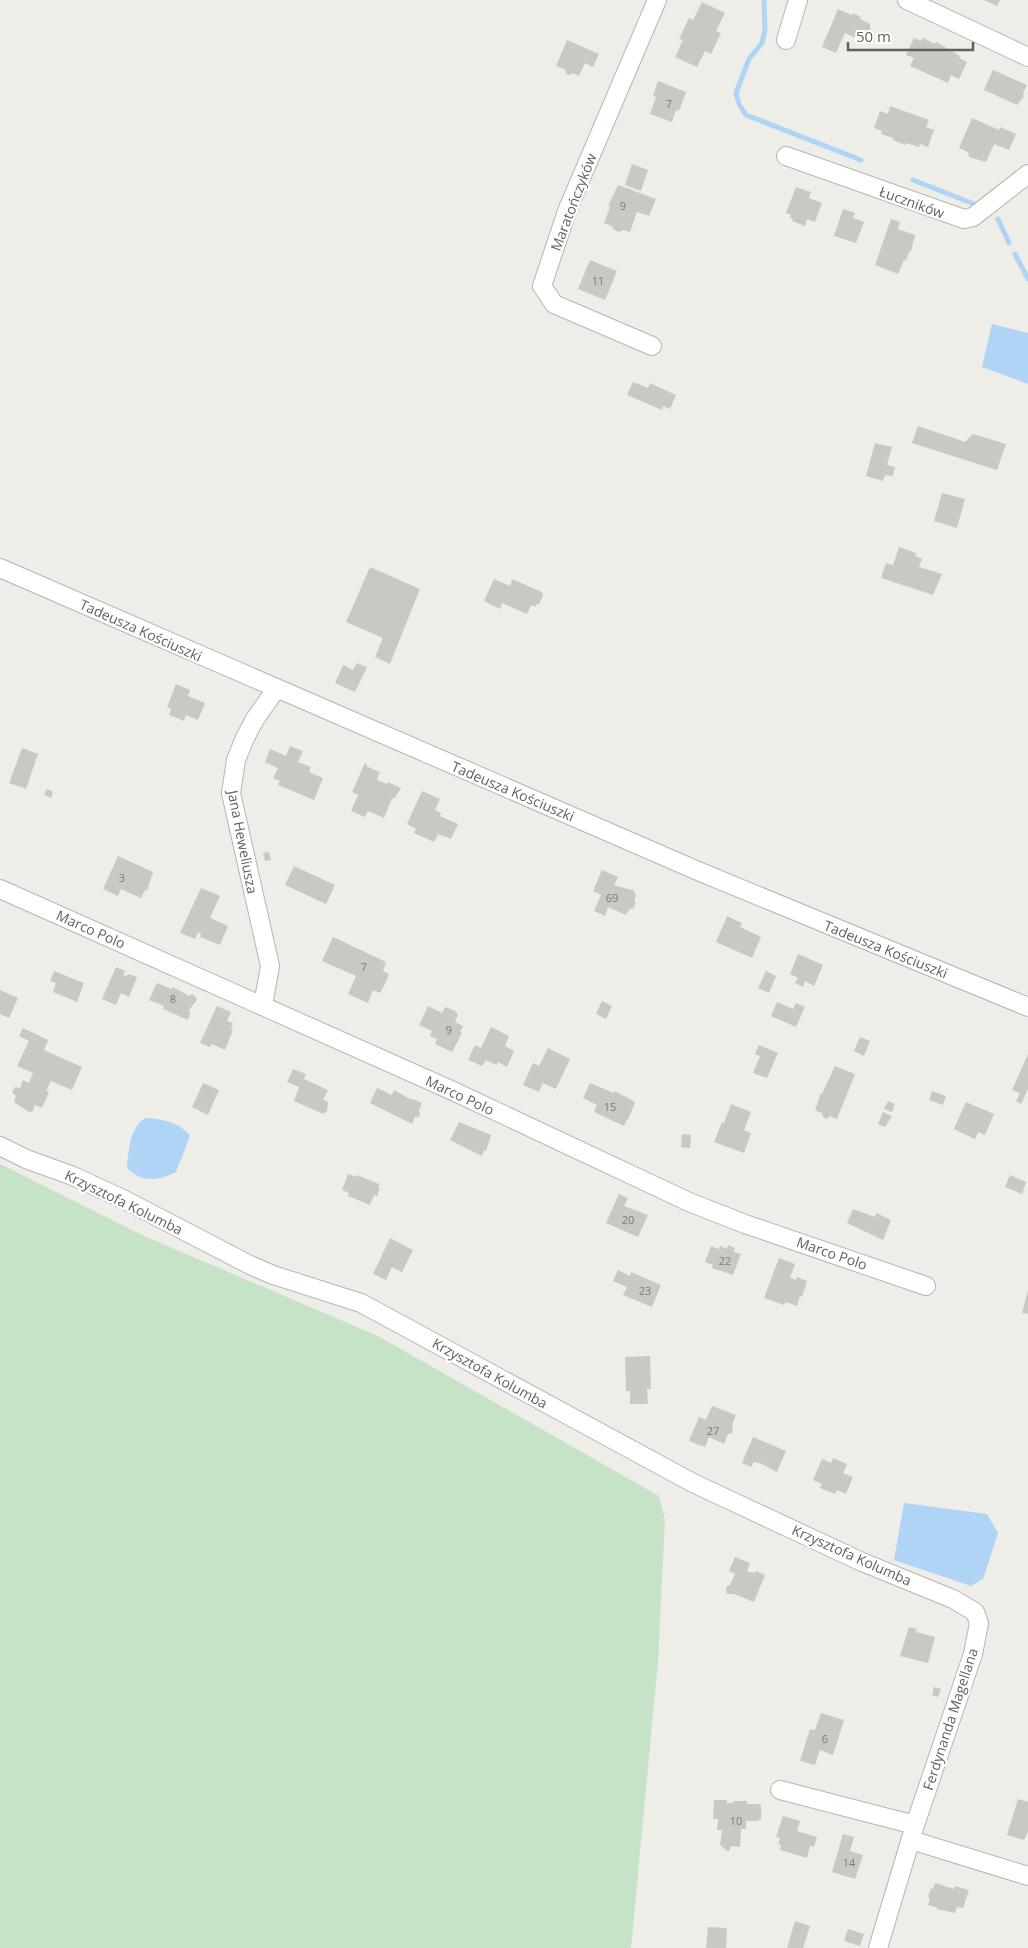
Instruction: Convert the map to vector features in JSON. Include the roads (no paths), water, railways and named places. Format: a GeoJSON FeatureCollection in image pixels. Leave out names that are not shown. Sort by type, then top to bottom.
{"type":"FeatureCollection","features":[{"type":"Feature","properties":{"kind":"street","name":"Maratończyków"},"geometry":{"type":"LineString","coordinates":[[652,346],[554,304],[542,286],[578,184],[657,0]]}},
{"type":"Feature","properties":{"kind":"street"},"geometry":{"type":"LineString","coordinates":[[786,40],[798,0]]}},
{"type":"Feature","properties":{"kind":"street"},"geometry":{"type":"LineString","coordinates":[[907,0],[1028,57]]}},
{"type":"Feature","properties":{"kind":"street","name":"Łuczników"},"geometry":{"type":"LineString","coordinates":[[786,156],[964,219],[973,217],[1028,174]]}},
{"type":"Feature","properties":{"kind":"street","name":"Tadeusza Kościuszki"},"geometry":{"type":"LineString","coordinates":[[0,568],[698,871],[1028,1007]]}},
{"type":"Feature","properties":{"kind":"street","name":"Jana Heweliusza"},"geometry":{"type":"LineString","coordinates":[[263,1005],[270,966],[231,793],[236,760],[244,738],[276,689]]}},
{"type":"Feature","properties":{"kind":"street","name":"Marco Polo"},"geometry":{"type":"LineString","coordinates":[[0,889],[462,1095],[696,1205],[745,1224],[926,1286]]}},
{"type":"Feature","properties":{"kind":"street","name":"Krzysztofa Kolumba"},"geometry":{"type":"LineString","coordinates":[[0,1146],[26,1159],[73,1176],[125,1200],[250,1265],[361,1303],[693,1483],[862,1562],[953,1599],[975,1612]]}},
{"type":"Feature","properties":{"kind":"street","name":"Ferdynanda Magellana"},"geometry":{"type":"LineString","coordinates":[[878,1948],[913,1832],[973,1654],[979,1623],[975,1612]]}},
{"type":"Feature","properties":{"kind":"street"},"geometry":{"type":"LineString","coordinates":[[780,1790],[913,1832],[1028,1876]]}},
{"type":"Feature","properties":{"kind":"water"},"geometry":{"type":"Polygon","coordinates":[[[992,324],[1028,333],[1028,384],[982,367],[992,324]]]}},
{"type":"Feature","properties":{"kind":"water"},"geometry":{"type":"Polygon","coordinates":[[[145,1118],[176,1124],[190,1136],[176,1172],[156,1179],[150,1179],[139,1176],[127,1168],[129,1147],[133,1134],[145,1118]]]}},
{"type":"Feature","properties":{"kind":"water"},"geometry":{"type":"Polygon","coordinates":[[[904,1503],[987,1514],[998,1533],[983,1579],[971,1586],[894,1560],[904,1503]]]}},
{"type":"Feature","properties":{"kind":"waterway"},"geometry":{"type":"LineString","coordinates":[[764,0],[765,30],[762,43],[749,59],[736,93],[739,104],[746,115],[861,160]]}},
{"type":"Feature","properties":{"kind":"waterway"},"geometry":{"type":"LineString","coordinates":[[913,180],[974,204]]}},
{"type":"Feature","properties":{"kind":"waterway"},"geometry":{"type":"LineString","coordinates":[[998,219],[1009,243]]}},
{"type":"Feature","properties":{"kind":"waterway"},"geometry":{"type":"LineString","coordinates":[[1015,254],[1028,279]]}}]}
